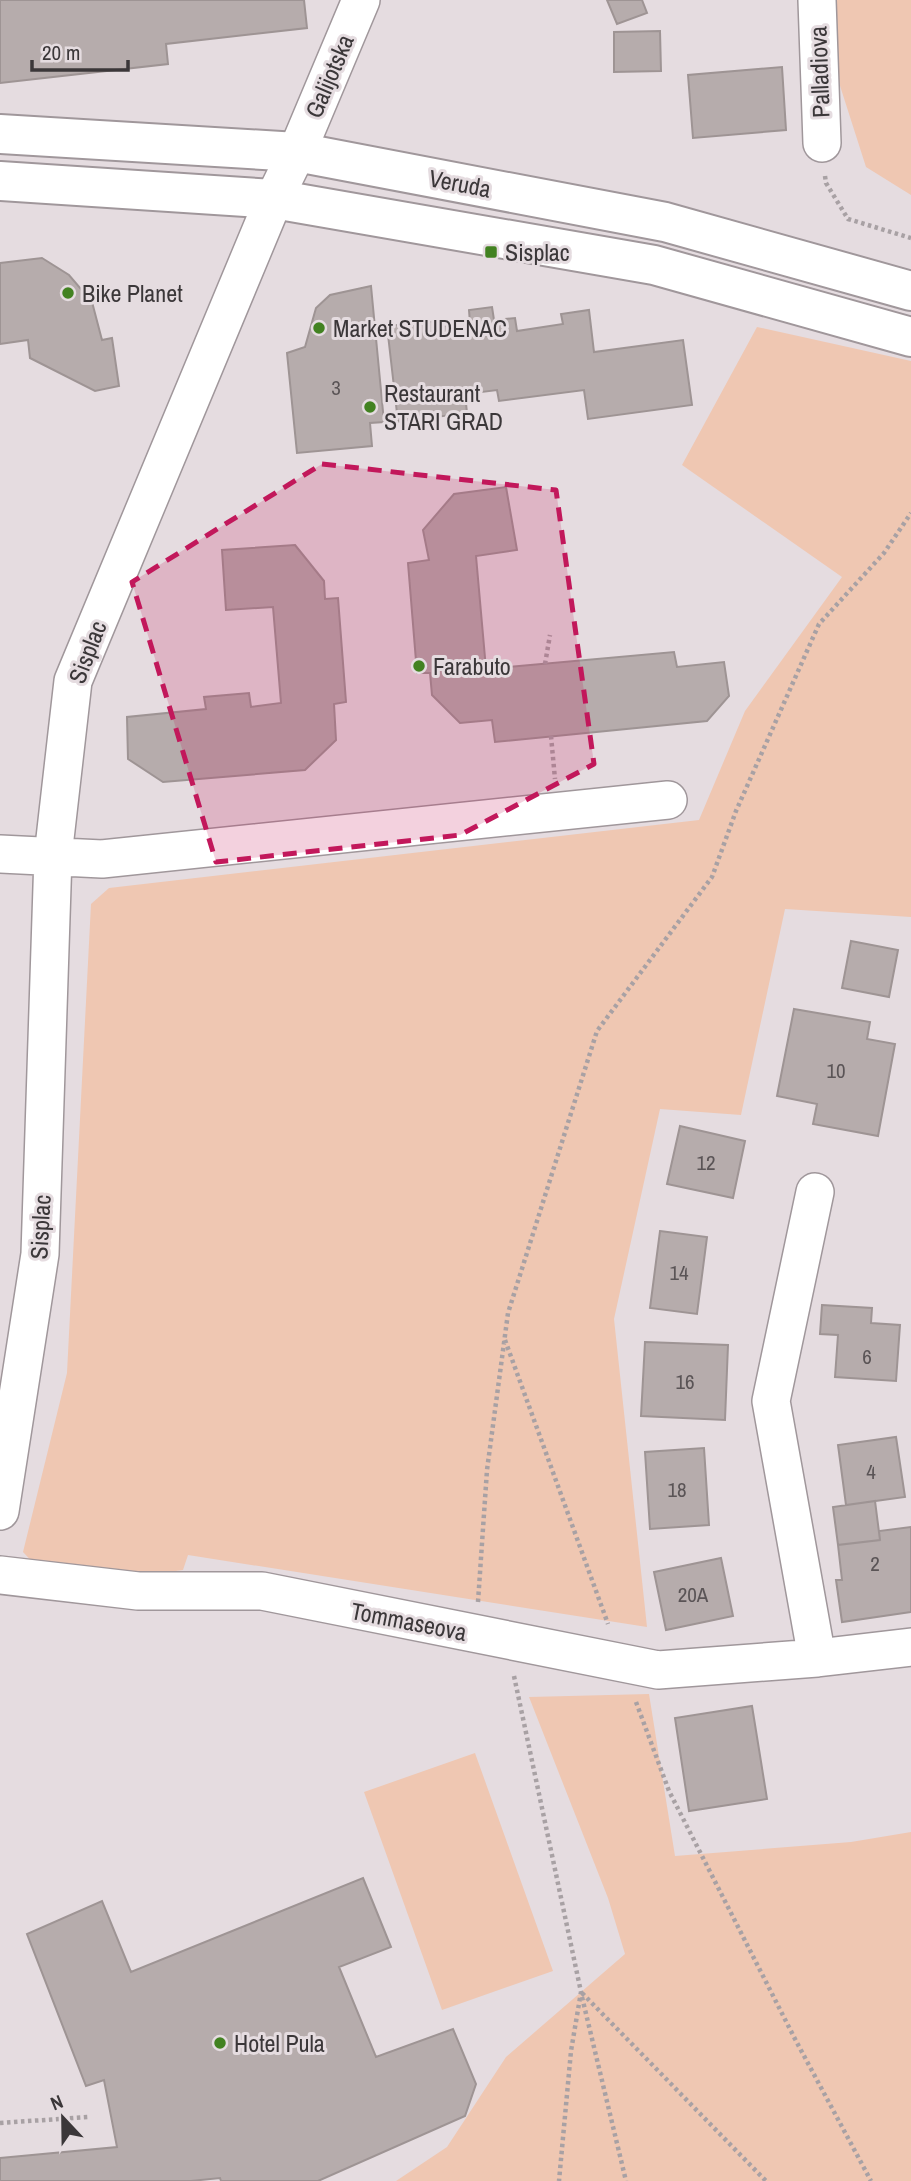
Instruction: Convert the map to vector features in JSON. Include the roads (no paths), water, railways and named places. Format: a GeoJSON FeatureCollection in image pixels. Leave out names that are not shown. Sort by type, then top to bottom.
{"type":"FeatureCollection","features":[{"type":"Feature","properties":{"kind":"main road","name":"Veruda"},"geometry":{"type":"LineString","coordinates":[[0,134],[298,152],[665,222],[911,291]]}},
{"type":"Feature","properties":{"kind":"main road","name":"Veruda"},"geometry":{"type":"LineString","coordinates":[[0,181],[274,199],[654,265],[911,337]]}},
{"type":"Feature","properties":{"kind":"street","name":"Galijotska"},"geometry":{"type":"LineString","coordinates":[[298,152],[361,0]]}},
{"type":"Feature","properties":{"kind":"street","name":"Palladiova"},"geometry":{"type":"LineString","coordinates":[[817,0],[822,143]]}},
{"type":"Feature","properties":{"kind":"street","name":"Sisplac"},"geometry":{"type":"LineString","coordinates":[[0,1511],[40,1254],[53,856],[73,681],[274,199],[298,152]]}},
{"type":"Feature","properties":{"kind":"street"},"geometry":{"type":"LineString","coordinates":[[0,854],[102,859],[668,800]]}},
{"type":"Feature","properties":{"kind":"street"},"geometry":{"type":"LineString","coordinates":[[815,1192],[771,1401],[817,1658]]}},
{"type":"Feature","properties":{"kind":"street","name":"Tommaseova"},"geometry":{"type":"LineString","coordinates":[[0,1575],[138,1591],[262,1591],[658,1670],[817,1658],[911,1647]]}},
{"type":"Feature","properties":{"kind":"place","name":"Sisplac"},"geometry":{"type":"Point","coordinates":[491,252]}},
{"type":"Feature","properties":{"kind":"place","name":"Bike Planet"},"geometry":{"type":"Point","coordinates":[68,293]}},
{"type":"Feature","properties":{"kind":"place","name":"Market STUDENAC"},"geometry":{"type":"Point","coordinates":[319,328]}},
{"type":"Feature","properties":{"kind":"place","name":"Restaurant STARI GRAD"},"geometry":{"type":"Point","coordinates":[370,407]}},
{"type":"Feature","properties":{"kind":"place","name":"Farabuto"},"geometry":{"type":"Point","coordinates":[419,666]}},
{"type":"Feature","properties":{"kind":"place","name":"Hotel Pula"},"geometry":{"type":"Point","coordinates":[220,2043]}}]}
